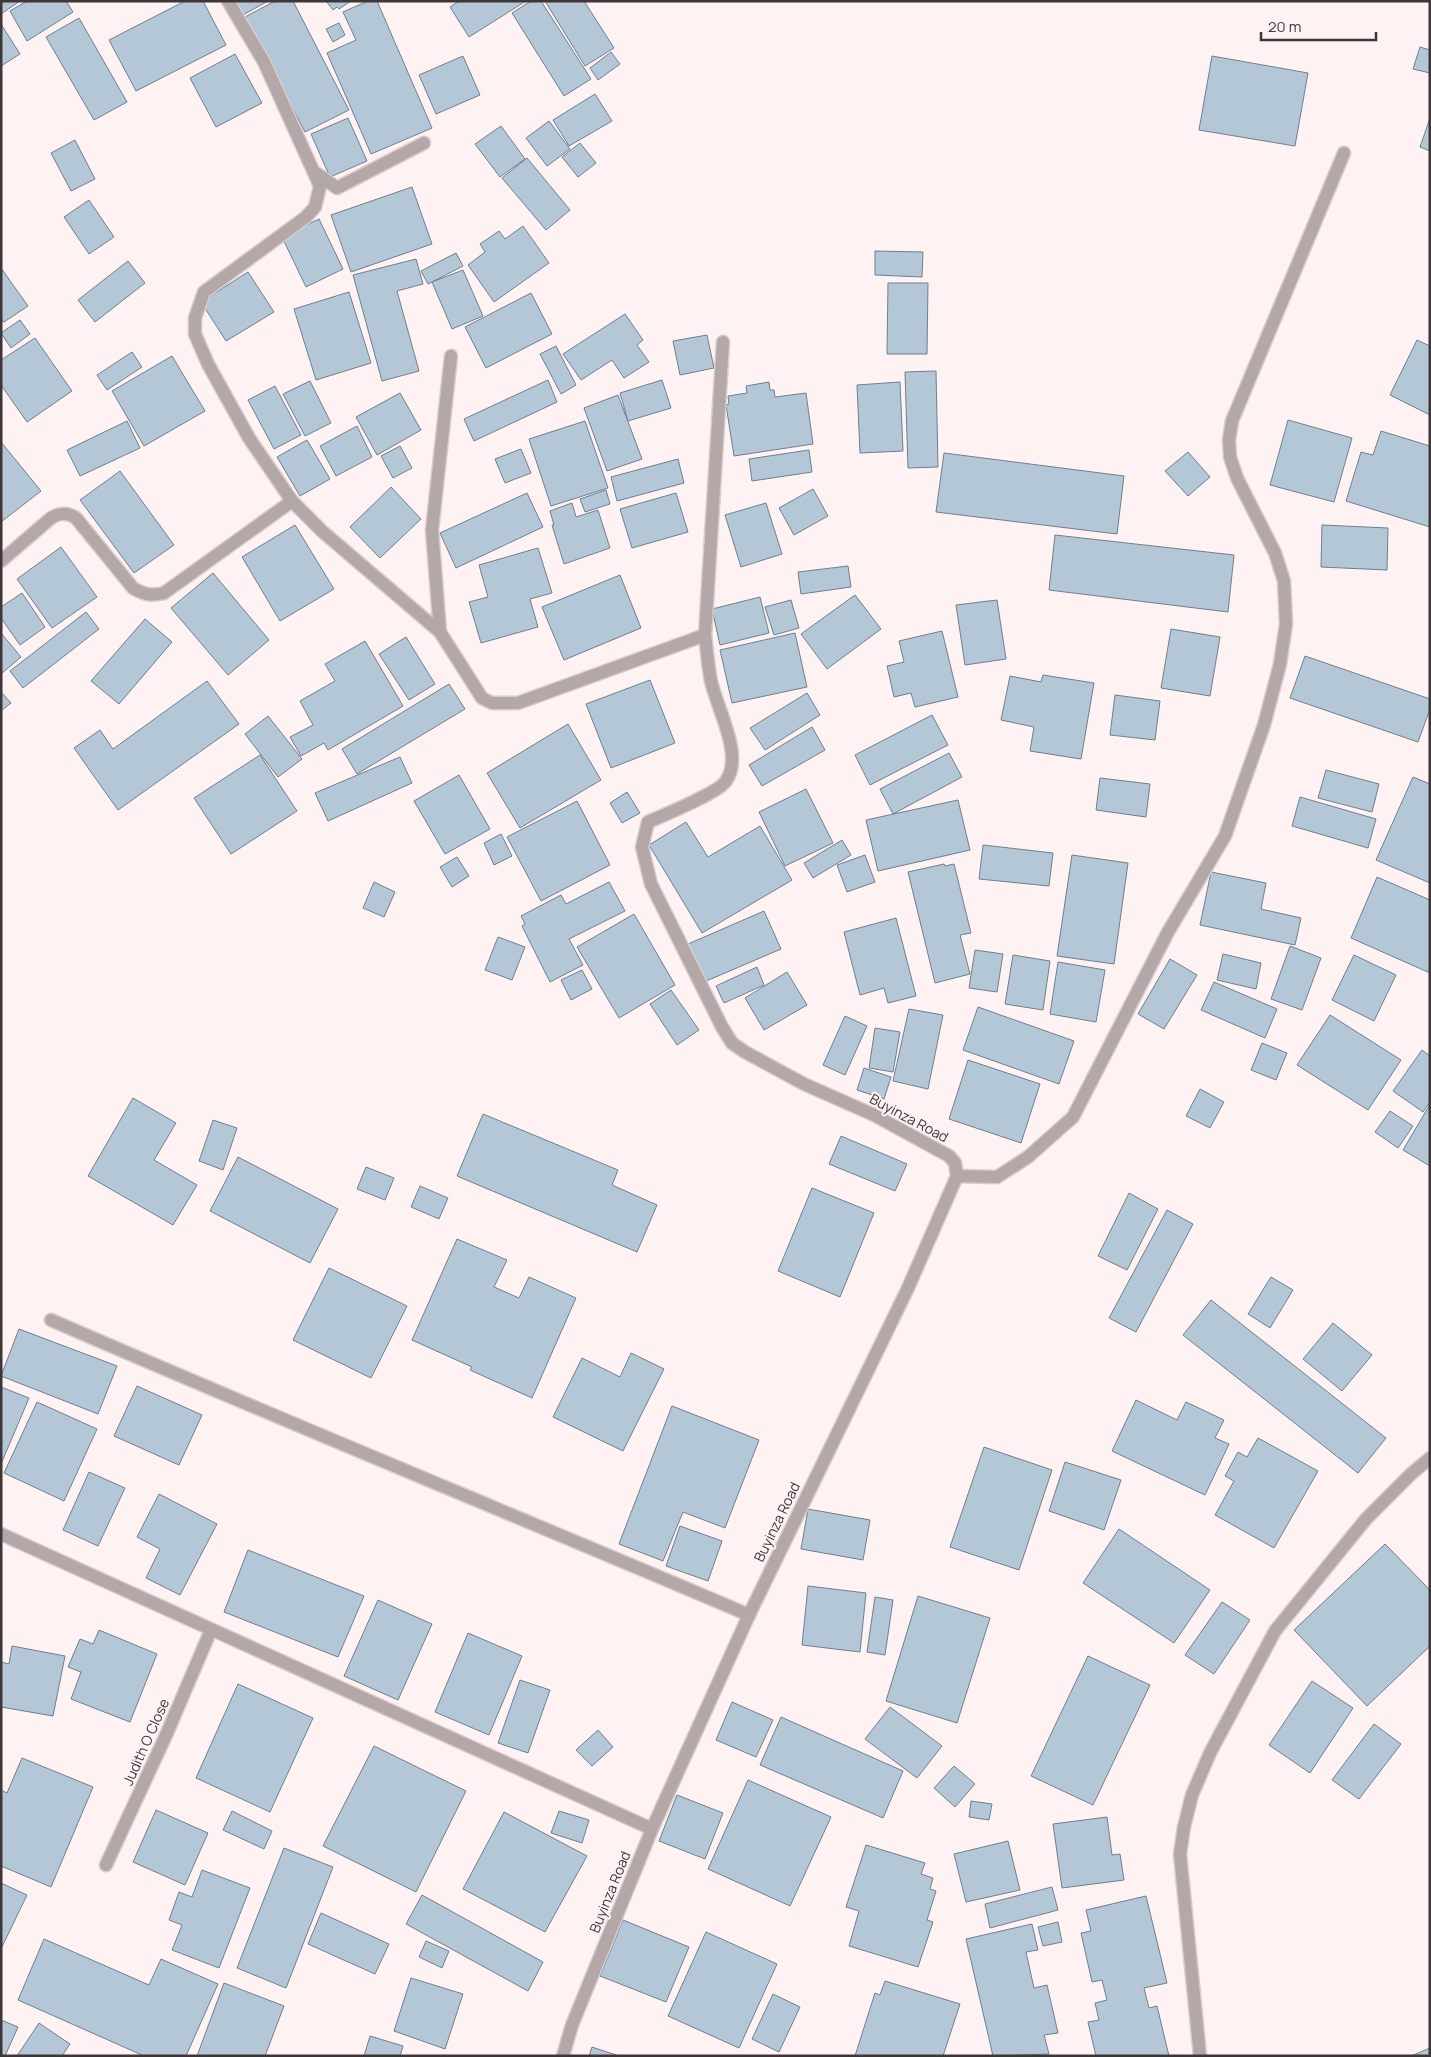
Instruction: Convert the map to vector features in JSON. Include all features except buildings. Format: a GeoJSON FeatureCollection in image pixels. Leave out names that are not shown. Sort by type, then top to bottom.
{"type":"FeatureCollection","features":[{"type":"Feature","properties":{"kind":"street"},"geometry":{"type":"LineString","coordinates":[[228,1],[264,62],[316,173],[320,186],[315,207],[306,217],[204,292],[195,318],[195,334],[208,364],[249,438],[292,500],[323,532],[440,632],[482,698],[492,704],[518,703],[705,636],[723,342]]}},
{"type":"Feature","properties":{"kind":"street"},"geometry":{"type":"LineString","coordinates":[[316,173],[337,188],[424,143]]}},
{"type":"Feature","properties":{"kind":"street"},"geometry":{"type":"LineString","coordinates":[[957,1176],[997,1177],[1028,1157],[1073,1117],[1168,932],[1225,836],[1264,725],[1280,664],[1286,624],[1284,581],[1275,553],[1237,478],[1230,458],[1229,440],[1232,421],[1344,153]]}},
{"type":"Feature","properties":{"kind":"street"},"geometry":{"type":"LineString","coordinates":[[440,632],[432,530],[451,356]]}},
{"type":"Feature","properties":{"kind":"street"},"geometry":{"type":"LineString","coordinates":[[1,561],[50,518],[60,513],[70,514],[76,518],[134,588],[144,594],[154,596],[164,593],[292,500]]}},
{"type":"Feature","properties":{"kind":"street","name":"Buyinza Road"},"geometry":{"type":"LineString","coordinates":[[563,2056],[572,2025],[652,1829],[749,1615],[908,1288],[957,1176],[955,1163],[949,1156],[874,1115],[804,1084],[732,1043],[722,1027],[651,884],[642,847],[648,822],[712,792],[726,782],[731,767],[732,749],[712,682],[705,636]]}},
{"type":"Feature","properties":{"kind":"street"},"geometry":{"type":"LineString","coordinates":[[51,1320],[288,1423],[500,1509],[749,1615]]}},
{"type":"Feature","properties":{"kind":"street"},"geometry":{"type":"LineString","coordinates":[[1200,2056],[1180,1854],[1192,1795],[1210,1753],[1275,1631],[1366,1519],[1411,1474],[1430,1458]]}},
{"type":"Feature","properties":{"kind":"street"},"geometry":{"type":"LineString","coordinates":[[1,1534],[652,1829]]}},
{"type":"Feature","properties":{"kind":"street","name":"Judith O Close"},"geometry":{"type":"LineString","coordinates":[[106,1865],[167,1733],[211,1630]]}}]}
